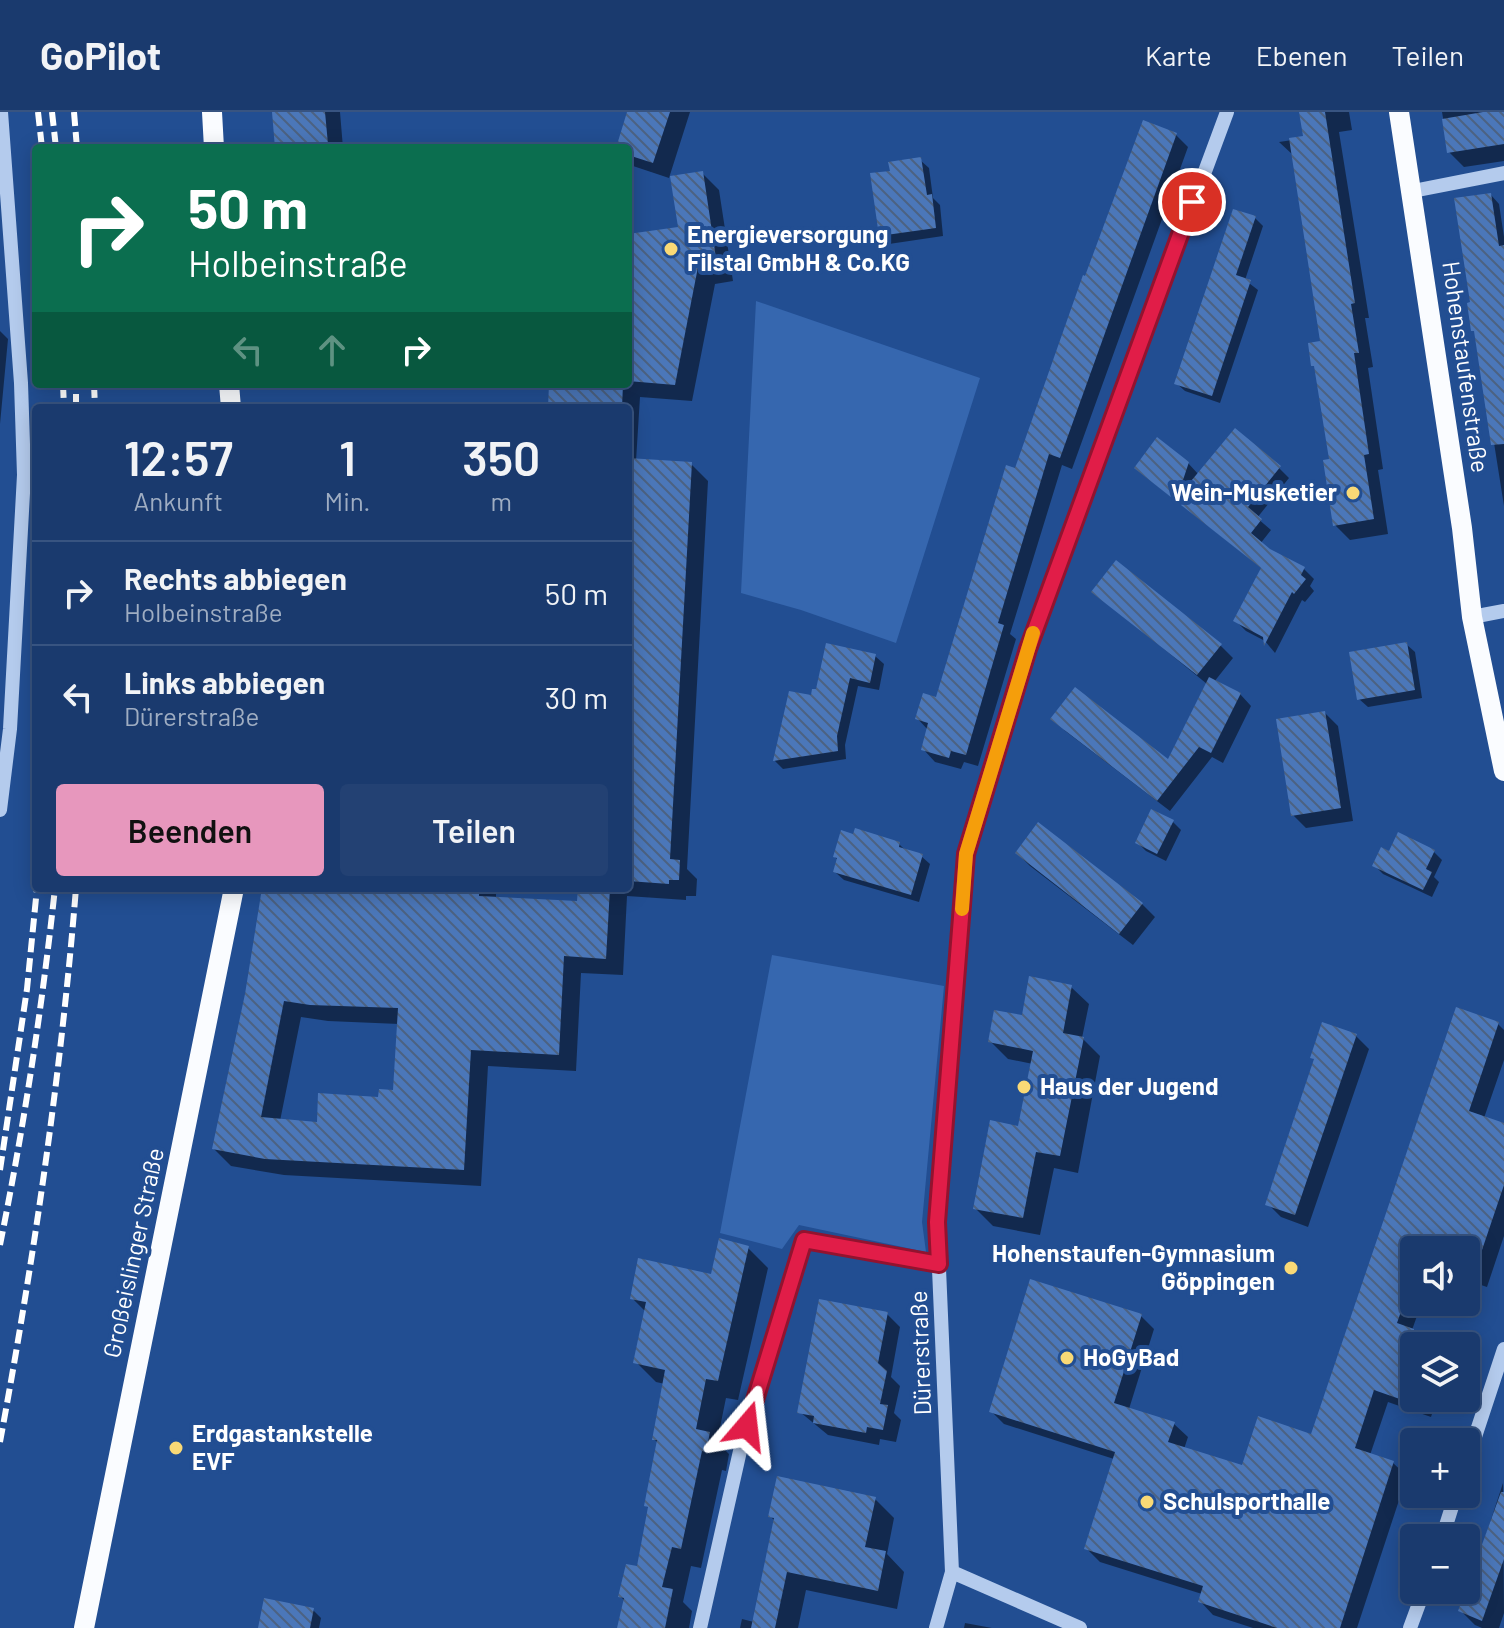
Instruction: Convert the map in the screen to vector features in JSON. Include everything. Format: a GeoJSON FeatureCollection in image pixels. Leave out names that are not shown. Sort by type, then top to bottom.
{"type":"FeatureCollection","features":[{"type":"Feature","properties":{"kind":"main road"},"geometry":{"type":"LineString","coordinates":[[212,112],[214,144]]}},
{"type":"Feature","properties":{"kind":"main road","name":"Hohenstaufenstraße"},"geometry":{"type":"LineString","coordinates":[[1399,112],[1462,528],[1472,617],[1504,771]]}},
{"type":"Feature","properties":{"kind":"main road","name":"Großeislinger Straße"},"geometry":{"type":"LineString","coordinates":[[84,1628],[233,892]]}},
{"type":"Feature","properties":{"kind":"street"},"geometry":{"type":"LineString","coordinates":[[0,810],[10,729],[24,475],[21,383],[1,112]]}},
{"type":"Feature","properties":{"kind":"street","name":"Dürerstraße"},"geometry":{"type":"LineString","coordinates":[[936,1628],[952,1572],[937,1222],[966,854],[1024,661],[1227,112]]}},
{"type":"Feature","properties":{"kind":"street"},"geometry":{"type":"LineString","coordinates":[[1413,191],[1504,173]]}},
{"type":"Feature","properties":{"kind":"street"},"geometry":{"type":"LineString","coordinates":[[1472,617],[1504,611]]}},
{"type":"Feature","properties":{"kind":"street"},"geometry":{"type":"LineString","coordinates":[[700,1628],[740,1451],[804,1240],[939,1264]]}},
{"type":"Feature","properties":{"kind":"street"},"geometry":{"type":"LineString","coordinates":[[1478,1428],[1504,1349]]}},
{"type":"Feature","properties":{"kind":"street"},"geometry":{"type":"LineString","coordinates":[[952,1572],[1080,1628]]}},
{"type":"Feature","properties":{"kind":"street"},"geometry":{"type":"LineString","coordinates":[[1410,1628],[1419,1604]]}},
{"type":"Feature","properties":{"kind":"shaded area"},"geometry":{"type":"Polygon","coordinates":[[[756,301],[980,378],[896,643],[741,593],[756,301]]]}},
{"type":"Feature","properties":{"kind":"shaded area"},"geometry":{"type":"Polygon","coordinates":[[[772,955],[944,986],[922,1222],[926,1252],[799,1225],[782,1249],[720,1233],[772,955]]]}},
{"type":"Feature","properties":{"kind":"building"},"geometry":{"type":"Polygon","coordinates":[[[272,112],[325,112],[328,144],[275,144],[272,112]]]}},
{"type":"Feature","properties":{"kind":"building"},"geometry":{"type":"Polygon","coordinates":[[[627,112],[670,112],[653,163],[632,156],[632,144],[617,144],[627,112]]]}},
{"type":"Feature","properties":{"kind":"building"},"geometry":{"type":"Polygon","coordinates":[[[1299,112],[1325,112],[1355,303],[1351,304],[1359,353],[1354,353],[1369,454],[1364,455],[1374,519],[1333,526],[1323,460],[1329,459],[1308,343],[1320,341],[1289,138],[1303,136],[1299,112]]]}},
{"type":"Feature","properties":{"kind":"building"},"geometry":{"type":"Polygon","coordinates":[[[1504,112],[1504,144],[1447,153],[1442,119],[1504,112]]]}},
{"type":"Feature","properties":{"kind":"building"},"geometry":{"type":"Polygon","coordinates":[[[1143,120],[1177,133],[1060,458],[1049,454],[998,623],[1004,625],[966,755],[951,751],[949,758],[921,750],[928,723],[915,719],[923,693],[936,697],[1006,465],[1015,468],[1083,275],[1143,120]]]}},
{"type":"Feature","properties":{"kind":"building"},"geometry":{"type":"Polygon","coordinates":[[[921,157],[927,195],[932,194],[936,228],[879,236],[870,173],[890,171],[888,162],[921,157]]]}},
{"type":"Feature","properties":{"kind":"building"},"geometry":{"type":"Polygon","coordinates":[[[703,171],[717,265],[698,267],[675,385],[632,381],[632,233],[678,227],[670,176],[703,171]]]}},
{"type":"Feature","properties":{"kind":"building"},"geometry":{"type":"Polygon","coordinates":[[[1491,193],[1499,246],[1504,245],[1504,444],[1491,445],[1474,331],[1471,331],[1467,303],[1470,302],[1454,198],[1491,193]]]}},
{"type":"Feature","properties":{"kind":"building"},"geometry":{"type":"Polygon","coordinates":[[[1233,209],[1256,216],[1236,275],[1251,280],[1212,396],[1174,384],[1233,209]]]}},
{"type":"Feature","properties":{"kind":"building"},"geometry":{"type":"Polygon","coordinates":[[[549,388],[623,388],[622,404],[548,404],[549,388]]]}},
{"type":"Feature","properties":{"kind":"building"},"geometry":{"type":"Polygon","coordinates":[[[1235,428],[1281,466],[1248,507],[1262,519],[1251,533],[1270,549],[1305,567],[1301,575],[1306,579],[1294,594],[1292,592],[1264,646],[1263,637],[1233,621],[1261,568],[1134,468],[1157,437],[1189,462],[1177,498],[1235,428]]]}},
{"type":"Feature","properties":{"kind":"building"},"geometry":{"type":"Polygon","coordinates":[[[632,458],[692,462],[670,859],[680,860],[679,880],[669,880],[669,884],[632,881],[632,458]]]}},
{"type":"Feature","properties":{"kind":"building"},"geometry":{"type":"Polygon","coordinates":[[[1116,560],[1222,644],[1197,675],[1091,592],[1116,560]]]}},
{"type":"Feature","properties":{"kind":"building"},"geometry":{"type":"Polygon","coordinates":[[[1407,642],[1415,690],[1357,700],[1349,652],[1407,642]]]}},
{"type":"Feature","properties":{"kind":"building"},"geometry":{"type":"Polygon","coordinates":[[[826,643],[876,654],[870,683],[850,678],[837,736],[838,751],[773,761],[789,691],[811,695],[812,689],[816,689],[826,643]]]}},
{"type":"Feature","properties":{"kind":"building"},"geometry":{"type":"Polygon","coordinates":[[[1209,677],[1241,693],[1211,753],[1199,747],[1157,801],[1050,719],[1075,687],[1168,759],[1209,677]]]}},
{"type":"Feature","properties":{"kind":"building"},"geometry":{"type":"Polygon","coordinates":[[[1325,711],[1341,808],[1291,816],[1276,719],[1325,711]]]}},
{"type":"Feature","properties":{"kind":"building"},"geometry":{"type":"Polygon","coordinates":[[[1151,809],[1174,820],[1157,854],[1135,843],[1151,809]]]}},
{"type":"Feature","properties":{"kind":"building"},"geometry":{"type":"Polygon","coordinates":[[[1038,822],[1143,903],[1119,934],[1015,853],[1038,822]]]}},
{"type":"Feature","properties":{"kind":"building"},"geometry":{"type":"Polygon","coordinates":[[[855,828],[900,842],[899,847],[923,854],[911,895],[833,872],[837,858],[833,857],[841,830],[853,834],[855,828]]]}},
{"type":"Feature","properties":{"kind":"building"},"geometry":{"type":"Polygon","coordinates":[[[1398,832],[1435,850],[1426,869],[1432,872],[1423,890],[1372,866],[1381,847],[1389,851],[1398,832]]]}},
{"type":"Feature","properties":{"kind":"building"},"geometry":{"type":"Polygon","coordinates":[[[261,892],[479,892],[479,896],[577,901],[578,892],[610,892],[606,959],[564,956],[559,1055],[471,1050],[464,1170],[265,1159],[212,1149],[245,994],[261,892]],[[284,1001],[261,1117],[317,1122],[318,1093],[378,1097],[379,1089],[393,1090],[398,1008],[284,1001]]]}},
{"type":"Feature","properties":{"kind":"building","name":"Haus der Jugend"},"geometry":{"type":"Polygon","coordinates":[[[1029,976],[1072,985],[1063,1033],[1084,1037],[1060,1156],[1036,1152],[1023,1218],[973,1209],[990,1120],[1018,1126],[1033,1051],[988,1042],[994,1010],[1022,1015],[1029,976]]]}},
{"type":"Feature","properties":{"kind":"building"},"geometry":{"type":"Polygon","coordinates":[[[1456,1007],[1499,1022],[1469,1111],[1504,1123],[1504,1185],[1482,1250],[1480,1236],[1400,1236],[1400,1314],[1397,1323],[1414,1329],[1414,1332],[1400,1332],[1400,1399],[1374,1390],[1355,1448],[1394,1461],[1340,1628],[1277,1628],[1198,1602],[1203,1586],[1084,1549],[1115,1452],[989,1412],[1030,1279],[1142,1314],[1114,1403],[1175,1422],[1168,1442],[1242,1465],[1258,1416],[1311,1434],[1456,1007]]]}},
{"type":"Feature","properties":{"kind":"building"},"geometry":{"type":"Polygon","coordinates":[[[1322,1022],[1357,1034],[1295,1215],[1265,1205],[1314,1059],[1310,1058],[1322,1022]]]}},
{"type":"Feature","properties":{"kind":"building"},"geometry":{"type":"Polygon","coordinates":[[[719,1238],[749,1246],[718,1381],[706,1379],[696,1429],[710,1432],[706,1452],[702,1451],[681,1549],[672,1547],[662,1587],[673,1589],[665,1628],[617,1628],[624,1598],[618,1597],[626,1564],[637,1566],[648,1507],[644,1506],[657,1440],[652,1440],[665,1370],[633,1363],[646,1302],[630,1299],[638,1258],[711,1274],[719,1238]]]}},
{"type":"Feature","properties":{"kind":"building"},"geometry":{"type":"Polygon","coordinates":[[[819,1299],[888,1312],[878,1363],[887,1371],[880,1404],[888,1405],[883,1430],[867,1427],[866,1433],[813,1423],[814,1416],[797,1413],[819,1299]]]}},
{"type":"Feature","properties":{"kind":"building"},"geometry":{"type":"Polygon","coordinates":[[[777,1476],[876,1497],[865,1547],[886,1551],[878,1591],[787,1572],[775,1628],[751,1628],[774,1518],[768,1517],[777,1476]]]}},
{"type":"Feature","properties":{"kind":"building"},"geometry":{"type":"Polygon","coordinates":[[[1501,1492],[1504,1492],[1504,1559],[1482,1621],[1458,1611],[1461,1604],[1480,1604],[1480,1550],[1501,1492]]]}},
{"type":"Feature","properties":{"kind":"building"},"geometry":{"type":"Polygon","coordinates":[[[264,1598],[314,1608],[310,1628],[258,1628],[264,1598]]]}},
{"type":"Feature","properties":{"kind":"railway"},"geometry":{"type":"LineString","coordinates":[[38,112],[42,144]]}},
{"type":"Feature","properties":{"kind":"railway"},"geometry":{"type":"LineString","coordinates":[[52,112],[56,144]]}},
{"type":"Feature","properties":{"kind":"railway"},"geometry":{"type":"LineString","coordinates":[[74,112],[77,144]]}},
{"type":"Feature","properties":{"kind":"railway"},"geometry":{"type":"LineString","coordinates":[[63,388],[64,404]]}},
{"type":"Feature","properties":{"kind":"railway"},"geometry":{"type":"LineString","coordinates":[[76,388],[76,404]]}},
{"type":"Feature","properties":{"kind":"railway"},"geometry":{"type":"LineString","coordinates":[[94,388],[95,404]]}},
{"type":"Feature","properties":{"kind":"railway"},"geometry":{"type":"LineString","coordinates":[[0,1170],[27,989],[37,892]]}},
{"type":"Feature","properties":{"kind":"railway"},"geometry":{"type":"LineString","coordinates":[[0,1245],[32,1067],[55,892]]}},
{"type":"Feature","properties":{"kind":"railway"},"geometry":{"type":"LineString","coordinates":[[0,1442],[45,1166],[63,1027],[76,892]]}},
{"type":"Feature","properties":{"kind":"slow traffic"},"geometry":{"type":"LineString","coordinates":[[962,909],[966,854],[1033,633]]}},
{"type":"Feature","properties":{"kind":"place","name":"Energieversorgung Filstal GmbH & Co.KG"},"geometry":{"type":"Point","coordinates":[671,249]}},
{"type":"Feature","properties":{"kind":"place","name":"Wein-Musketier"},"geometry":{"type":"Point","coordinates":[1353,493]}},
{"type":"Feature","properties":{"kind":"place","name":"Haus der Jugend"},"geometry":{"type":"Point","coordinates":[1024,1087]}},
{"type":"Feature","properties":{"kind":"place","name":"Hohenstaufen-Gymnasium Göppingen"},"geometry":{"type":"Point","coordinates":[1291,1268]}},
{"type":"Feature","properties":{"kind":"place","name":"HoGyBad"},"geometry":{"type":"Point","coordinates":[1067,1358]}},
{"type":"Feature","properties":{"kind":"place","name":"Erdgastankstelle EVF"},"geometry":{"type":"Point","coordinates":[176,1448]}},
{"type":"Feature","properties":{"kind":"place","name":"Schulsporthalle"},"geometry":{"type":"Point","coordinates":[1147,1502]}},
{"type":"Feature","properties":{"kind":"route"},"geometry":{"type":"LineString","coordinates":[[747,1426],[804,1240],[939,1264],[937,1222],[966,854],[1020,672],[1192,202]]}}]}
